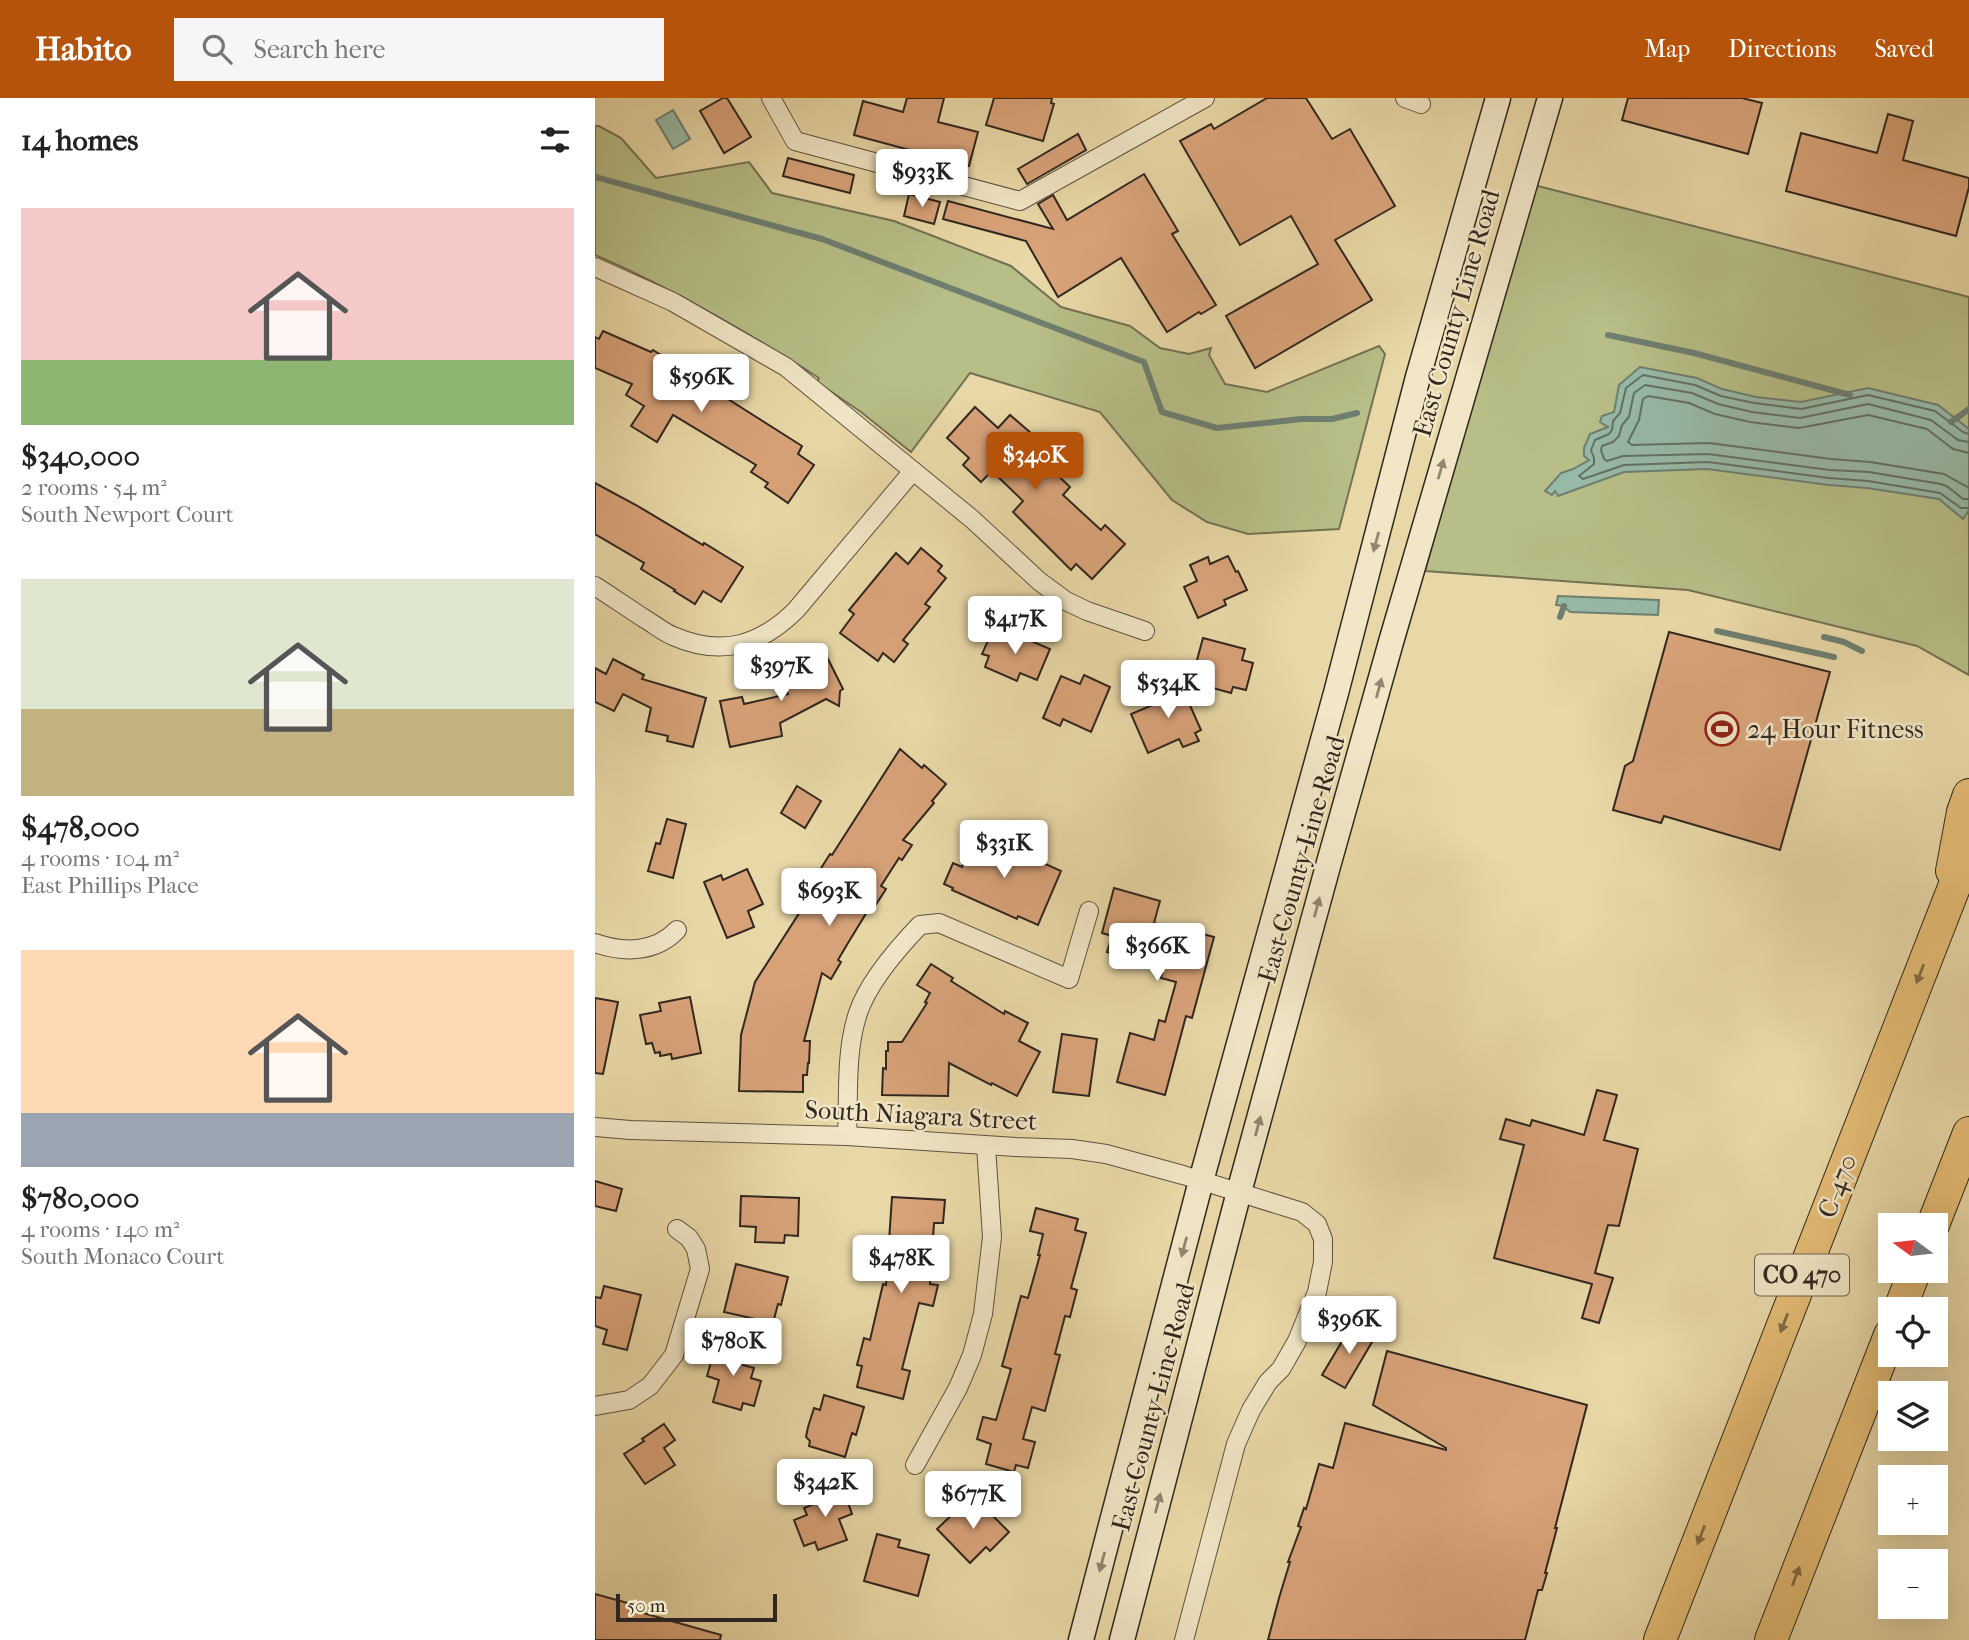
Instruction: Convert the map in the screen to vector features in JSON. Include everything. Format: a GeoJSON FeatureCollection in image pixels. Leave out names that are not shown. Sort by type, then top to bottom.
{"type":"FeatureCollection","features":[{"type":"Feature","properties":{"kind":"highway"},"geometry":{"type":"LineString","coordinates":[[1945,910],[1963,812],[1969,795]]}},
{"type":"Feature","properties":{"kind":"highway","name":"C-470"},"geometry":{"type":"LineString","coordinates":[[1660,1640],[1969,849]]}},
{"type":"Feature","properties":{"kind":"highway"},"geometry":{"type":"LineString","coordinates":[[1938,1213],[1969,1133]]}},
{"type":"Feature","properties":{"kind":"highway"},"geometry":{"type":"LineString","coordinates":[[1771,1640],[1878,1366]]}},
{"type":"Feature","properties":{"kind":"main road","name":"East County Line Road"},"geometry":{"type":"LineString","coordinates":[[1081,1640],[1201,1181],[1336,693],[1418,377],[1498,98]]}},
{"type":"Feature","properties":{"kind":"main road","name":"East County Line Road"},"geometry":{"type":"LineString","coordinates":[[1122,1640],[1239,1192],[1391,642],[1550,98]]}},
{"type":"Feature","properties":{"kind":"street"},"geometry":{"type":"LineString","coordinates":[[771,98],[795,141],[1020,201],[1205,98]]}},
{"type":"Feature","properties":{"kind":"street"},"geometry":{"type":"LineString","coordinates":[[595,267],[683,308],[786,367],[972,519],[1039,581],[1066,601],[1145,631]]}},
{"type":"Feature","properties":{"kind":"street"},"geometry":{"type":"LineString","coordinates":[[595,586],[671,635],[693,643],[737,646],[763,636],[789,617],[913,471]]}},
{"type":"Feature","properties":{"kind":"street"},"geometry":{"type":"LineString","coordinates":[[847,1136],[851,1047],[858,1011],[894,952],[920,925],[939,923],[1069,979],[1090,911]]}},
{"type":"Feature","properties":{"kind":"street"},"geometry":{"type":"LineString","coordinates":[[595,943],[625,950],[645,948],[669,939],[677,930]]}},
{"type":"Feature","properties":{"kind":"street","name":"South Niagara Street"},"geometry":{"type":"LineString","coordinates":[[595,1127],[847,1136],[1089,1151],[1239,1192],[1302,1212],[1313,1219],[1322,1233],[1324,1250],[1315,1298],[1297,1341],[1251,1410],[1236,1444],[1184,1640]]}},
{"type":"Feature","properties":{"kind":"street"},"geometry":{"type":"LineString","coordinates":[[915,1465],[958,1388],[972,1355],[983,1314],[992,1237],[986,1146]]}},
{"type":"Feature","properties":{"kind":"street"},"geometry":{"type":"LineString","coordinates":[[595,1406],[629,1400],[650,1386],[674,1355],[700,1269],[696,1249],[689,1238],[677,1229]]}},
{"type":"Feature","properties":{"kind":"green space"},"geometry":{"type":"Polygon","coordinates":[[[595,126],[621,138],[656,178],[749,162],[772,193],[894,221],[1011,266],[1061,307],[1130,326],[1160,348],[1189,354],[1211,348],[1209,355],[1225,384],[1267,392],[1379,346],[1385,354],[1339,529],[1248,534],[1207,522],[1172,500],[1100,412],[970,373],[911,452],[861,412],[817,382],[819,378],[792,361],[682,297],[595,255],[595,126]]]}},
{"type":"Feature","properties":{"kind":"green space"},"geometry":{"type":"Polygon","coordinates":[[[1534,185],[1969,297],[1969,675],[1917,646],[1688,590],[1425,571],[1534,185]]]}},
{"type":"Feature","properties":{"kind":"water"},"geometry":{"type":"Polygon","coordinates":[[[673,110],[690,139],[673,149],[656,120],[673,110]]]}},
{"type":"Feature","properties":{"kind":"water"},"geometry":{"type":"Polygon","coordinates":[[[1640,367],[1697,378],[1722,389],[1756,397],[1801,402],[1868,388],[1938,405],[1969,429],[1969,510],[1963,519],[1939,499],[1707,469],[1624,472],[1558,496],[1555,491],[1552,495],[1545,491],[1561,473],[1589,460],[1584,456],[1584,448],[1590,434],[1608,427],[1600,422],[1602,416],[1614,412],[1619,385],[1640,367]]]}},
{"type":"Feature","properties":{"kind":"water"},"geometry":{"type":"Polygon","coordinates":[[[1558,596],[1659,600],[1658,615],[1570,612],[1563,606],[1556,605],[1558,596]]]}},
{"type":"Feature","properties":{"kind":"building"},"geometry":{"type":"Polygon","coordinates":[[[727,98],[751,137],[724,153],[700,111],[727,98]]]}},
{"type":"Feature","properties":{"kind":"building"},"geometry":{"type":"Polygon","coordinates":[[[907,98],[944,98],[938,122],[978,132],[969,166],[854,135],[863,101],[903,112],[907,98]]]}},
{"type":"Feature","properties":{"kind":"building"},"geometry":{"type":"Polygon","coordinates":[[[994,98],[1052,98],[1051,103],[1054,104],[1043,141],[986,125],[994,98]]]}},
{"type":"Feature","properties":{"kind":"building"},"geometry":{"type":"Polygon","coordinates":[[[1267,98],[1306,98],[1332,139],[1350,129],[1395,206],[1335,240],[1372,300],[1255,368],[1226,316],[1318,264],[1291,216],[1240,245],[1180,141],[1211,124],[1214,129],[1267,98]]]}},
{"type":"Feature","properties":{"kind":"building"},"geometry":{"type":"Polygon","coordinates":[[[1628,98],[1742,98],[1762,103],[1748,154],[1622,120],[1628,98]]]}},
{"type":"Feature","properties":{"kind":"building"},"geometry":{"type":"Polygon","coordinates":[[[1888,114],[1913,121],[1903,160],[1969,178],[1956,236],[1786,191],[1801,133],[1877,153],[1888,114]]]}},
{"type":"Feature","properties":{"kind":"building"},"geometry":{"type":"Polygon","coordinates":[[[1078,134],[1086,150],[1027,184],[1018,169],[1078,134]]]}},
{"type":"Feature","properties":{"kind":"building"},"geometry":{"type":"Polygon","coordinates":[[[788,158],[854,175],[850,193],[783,176],[788,158]]]}},
{"type":"Feature","properties":{"kind":"building"},"geometry":{"type":"Polygon","coordinates":[[[1144,174],[1178,231],[1172,234],[1216,305],[1167,332],[1121,258],[1058,297],[1026,241],[943,219],[948,201],[1053,229],[1038,204],[1053,195],[1067,220],[1144,174]]]}},
{"type":"Feature","properties":{"kind":"building"},"geometry":{"type":"Polygon","coordinates":[[[909,194],[940,202],[934,224],[904,216],[909,194]]]}},
{"type":"Feature","properties":{"kind":"building"},"geometry":{"type":"Polygon","coordinates":[[[603,331],[651,352],[653,350],[678,366],[674,373],[717,398],[720,394],[802,446],[798,454],[814,465],[788,503],[765,487],[768,483],[751,472],[756,465],[673,415],[657,442],[631,426],[644,406],[626,395],[632,384],[595,368],[595,337],[599,339],[603,331]]]}},
{"type":"Feature","properties":{"kind":"building"},"geometry":{"type":"Polygon","coordinates":[[[975,407],[998,428],[1010,415],[1031,433],[1023,442],[1070,487],[1063,495],[1101,530],[1105,525],[1125,544],[1092,579],[1076,564],[1071,570],[1013,512],[1023,501],[992,471],[981,482],[963,465],[969,458],[947,438],[975,407]]]}},
{"type":"Feature","properties":{"kind":"building"},"geometry":{"type":"Polygon","coordinates":[[[595,483],[743,567],[721,602],[703,591],[695,604],[641,569],[644,563],[595,534],[595,483]]]}},
{"type":"Feature","properties":{"kind":"building"},"geometry":{"type":"Polygon","coordinates":[[[921,548],[942,566],[938,571],[946,578],[925,604],[930,607],[903,640],[908,644],[894,662],[883,653],[878,661],[840,633],[854,614],[849,610],[896,553],[908,564],[921,548]]]}},
{"type":"Feature","properties":{"kind":"building"},"geometry":{"type":"Polygon","coordinates":[[[1228,556],[1247,590],[1224,600],[1226,605],[1198,618],[1184,587],[1197,581],[1190,565],[1208,557],[1210,564],[1228,556]]]}},
{"type":"Feature","properties":{"kind":"building"},"geometry":{"type":"Polygon","coordinates":[[[1001,628],[1050,649],[1037,680],[1020,673],[1017,681],[985,667],[989,656],[982,654],[990,636],[997,639],[1001,628]]]}},
{"type":"Feature","properties":{"kind":"building"},"geometry":{"type":"Polygon","coordinates":[[[1669,632],[1830,672],[1780,850],[1664,816],[1661,823],[1613,810],[1625,766],[1633,761],[1669,632]]]}},
{"type":"Feature","properties":{"kind":"building"},"geometry":{"type":"Polygon","coordinates":[[[1203,638],[1245,649],[1242,660],[1253,663],[1246,690],[1233,687],[1231,693],[1191,682],[1203,638]]]}},
{"type":"Feature","properties":{"kind":"building"},"geometry":{"type":"Polygon","coordinates":[[[827,657],[843,689],[840,691],[839,706],[826,699],[780,723],[782,736],[730,747],[720,701],[742,697],[744,704],[788,694],[778,674],[803,661],[806,668],[827,657]]]}},
{"type":"Feature","properties":{"kind":"building"},"geometry":{"type":"Polygon","coordinates":[[[613,659],[644,675],[642,679],[706,698],[693,747],[667,741],[668,736],[646,731],[651,708],[623,694],[614,711],[595,702],[595,668],[606,674],[613,659]]]}},
{"type":"Feature","properties":{"kind":"building"},"geometry":{"type":"Polygon","coordinates":[[[1084,675],[1110,687],[1091,732],[1063,719],[1060,726],[1043,718],[1061,676],[1080,684],[1084,675]]]}},
{"type":"Feature","properties":{"kind":"building"},"geometry":{"type":"Polygon","coordinates":[[[1180,683],[1201,730],[1195,733],[1199,741],[1183,747],[1179,739],[1148,753],[1131,714],[1160,702],[1156,693],[1180,683]]]}},
{"type":"Feature","properties":{"kind":"building"},"geometry":{"type":"Polygon","coordinates":[[[900,749],[946,784],[903,840],[912,845],[902,860],[899,858],[881,886],[886,889],[873,909],[870,907],[848,943],[831,979],[822,973],[804,1041],[810,1041],[807,1075],[803,1075],[803,1092],[739,1091],[741,1035],[755,982],[821,879],[811,884],[900,749]]]}},
{"type":"Feature","properties":{"kind":"building"},"geometry":{"type":"Polygon","coordinates":[[[797,786],[821,801],[805,828],[781,813],[797,786]]]}},
{"type":"Feature","properties":{"kind":"building"},"geometry":{"type":"Polygon","coordinates":[[[667,819],[686,824],[673,878],[648,871],[667,819]]]}},
{"type":"Feature","properties":{"kind":"building"},"geometry":{"type":"Polygon","coordinates":[[[977,833],[1061,871],[1038,925],[1018,916],[1017,919],[944,884],[953,863],[962,867],[977,833]]]}},
{"type":"Feature","properties":{"kind":"building"},"geometry":{"type":"Polygon","coordinates":[[[747,869],[763,904],[748,911],[754,927],[727,938],[704,882],[721,875],[723,880],[747,869]]]}},
{"type":"Feature","properties":{"kind":"building"},"geometry":{"type":"Polygon","coordinates":[[[1114,888],[1160,901],[1154,923],[1214,937],[1192,1018],[1186,1016],[1165,1095],[1117,1082],[1130,1033],[1154,1040],[1159,1020],[1165,1022],[1176,982],[1161,978],[1163,969],[1107,952],[1112,936],[1102,933],[1114,888]]]}},
{"type":"Feature","properties":{"kind":"building"},"geometry":{"type":"Polygon","coordinates":[[[931,964],[953,978],[951,981],[1004,1014],[1005,1011],[1028,1023],[1019,1041],[1040,1052],[1017,1096],[949,1063],[948,1096],[882,1095],[888,1042],[902,1042],[927,1003],[925,1002],[930,993],[917,985],[931,964]]]}},
{"type":"Feature","properties":{"kind":"building"},"geometry":{"type":"Polygon","coordinates":[[[690,997],[701,1053],[672,1059],[671,1054],[660,1056],[660,1052],[655,1053],[652,1043],[646,1044],[640,1015],[661,1011],[659,1003],[690,997]]]}},
{"type":"Feature","properties":{"kind":"building"},"geometry":{"type":"Polygon","coordinates":[[[595,998],[618,1002],[603,1074],[595,1073],[595,998]]]}},
{"type":"Feature","properties":{"kind":"building"},"geometry":{"type":"Polygon","coordinates":[[[1062,1034],[1097,1039],[1089,1096],[1053,1092],[1062,1034]]]}},
{"type":"Feature","properties":{"kind":"building"},"geometry":{"type":"Polygon","coordinates":[[[1597,1090],[1617,1095],[1604,1140],[1638,1149],[1619,1226],[1608,1225],[1595,1273],[1613,1278],[1599,1323],[1582,1318],[1592,1284],[1494,1258],[1524,1145],[1500,1139],[1506,1119],[1530,1126],[1532,1120],[1584,1135],[1597,1090]]]}},
{"type":"Feature","properties":{"kind":"building"},"geometry":{"type":"Polygon","coordinates":[[[595,1181],[622,1189],[616,1211],[595,1206],[595,1181]]]}},
{"type":"Feature","properties":{"kind":"building"},"geometry":{"type":"Polygon","coordinates":[[[741,1196],[799,1198],[798,1236],[785,1235],[784,1243],[755,1242],[756,1227],[740,1226],[741,1196]]]}},
{"type":"Feature","properties":{"kind":"building"},"geometry":{"type":"Polygon","coordinates":[[[892,1197],[945,1200],[943,1223],[934,1223],[930,1284],[938,1285],[933,1306],[919,1303],[902,1369],[910,1371],[903,1399],[857,1387],[862,1366],[857,1365],[864,1338],[870,1340],[883,1284],[886,1285],[892,1197]]]}},
{"type":"Feature","properties":{"kind":"building"},"geometry":{"type":"Polygon","coordinates":[[[1036,1208],[1078,1219],[1075,1230],[1086,1233],[1071,1288],[1077,1290],[1070,1317],[1065,1316],[1055,1354],[1060,1355],[1045,1411],[1032,1407],[1023,1439],[1035,1442],[1028,1468],[1016,1465],[1014,1472],[986,1464],[991,1444],[977,1439],[983,1417],[996,1420],[1011,1369],[1002,1366],[1021,1296],[1028,1298],[1040,1255],[1043,1234],[1030,1231],[1036,1208]]]}},
{"type":"Feature","properties":{"kind":"building"},"geometry":{"type":"Polygon","coordinates":[[[736,1264],[788,1277],[773,1323],[724,1312],[736,1264]]]}},
{"type":"Feature","properties":{"kind":"building"},"geometry":{"type":"Polygon","coordinates":[[[604,1286],[641,1295],[627,1350],[603,1344],[607,1330],[595,1326],[595,1297],[601,1298],[604,1286]]]}},
{"type":"Feature","properties":{"kind":"building"},"geometry":{"type":"Polygon","coordinates":[[[1353,1323],[1375,1337],[1345,1388],[1322,1375],[1353,1323]]]}},
{"type":"Feature","properties":{"kind":"building"},"geometry":{"type":"Polygon","coordinates":[[[716,1344],[747,1352],[743,1365],[754,1368],[751,1378],[761,1381],[754,1406],[743,1403],[741,1410],[713,1402],[719,1380],[707,1376],[716,1344]]]}},
{"type":"Feature","properties":{"kind":"building"},"geometry":{"type":"Polygon","coordinates":[[[1387,1351],[1587,1405],[1555,1528],[1547,1573],[1542,1590],[1538,1590],[1525,1640],[1268,1640],[1288,1562],[1301,1527],[1298,1526],[1304,1508],[1306,1509],[1319,1464],[1333,1468],[1345,1423],[1446,1450],[1373,1405],[1387,1351]]]}},
{"type":"Feature","properties":{"kind":"building"},"geometry":{"type":"Polygon","coordinates":[[[824,1395],[864,1407],[856,1435],[852,1433],[845,1457],[809,1446],[810,1441],[806,1437],[808,1427],[814,1408],[820,1410],[824,1395]]]}},
{"type":"Feature","properties":{"kind":"building"},"geometry":{"type":"Polygon","coordinates":[[[664,1424],[675,1440],[664,1448],[675,1465],[645,1484],[624,1454],[664,1424]]]}},
{"type":"Feature","properties":{"kind":"building"},"geometry":{"type":"Polygon","coordinates":[[[841,1483],[852,1514],[839,1519],[847,1540],[818,1550],[815,1542],[804,1546],[794,1520],[807,1515],[804,1508],[824,1500],[820,1491],[841,1483]]]}},
{"type":"Feature","properties":{"kind":"building"},"geometry":{"type":"Polygon","coordinates":[[[977,1500],[1009,1532],[990,1551],[986,1547],[970,1563],[937,1529],[958,1509],[963,1514],[977,1500]]]}},
{"type":"Feature","properties":{"kind":"building"},"geometry":{"type":"Polygon","coordinates":[[[877,1534],[900,1540],[898,1547],[929,1555],[918,1596],[864,1581],[877,1534]]]}},
{"type":"Feature","properties":{"kind":"building"},"geometry":{"type":"Polygon","coordinates":[[[595,1594],[631,1604],[629,1609],[721,1635],[720,1640],[595,1640],[595,1594]]]}},
{"type":"Feature","properties":{"kind":"waterway"},"geometry":{"type":"LineString","coordinates":[[595,177],[822,239],[1144,362],[1162,412],[1217,428],[1302,419],[1332,419],[1357,413]]}},
{"type":"Feature","properties":{"kind":"waterway"},"geometry":{"type":"LineString","coordinates":[[1608,335],[1694,353],[1850,395]]}},
{"type":"Feature","properties":{"kind":"waterway"},"geometry":{"type":"LineString","coordinates":[[1951,422],[1969,409]]}},
{"type":"Feature","properties":{"kind":"waterway"},"geometry":{"type":"LineString","coordinates":[[1560,617],[1564,606]]}},
{"type":"Feature","properties":{"kind":"waterway"},"geometry":{"type":"LineString","coordinates":[[1717,631],[1834,657]]}},
{"type":"Feature","properties":{"kind":"waterway"},"geometry":{"type":"LineString","coordinates":[[1824,637],[1844,642],[1862,651]]}},
{"type":"Feature","properties":{"kind":"place","name":"24 Hour Fitness"},"geometry":{"type":"Point","coordinates":[1722,729]}}]}
